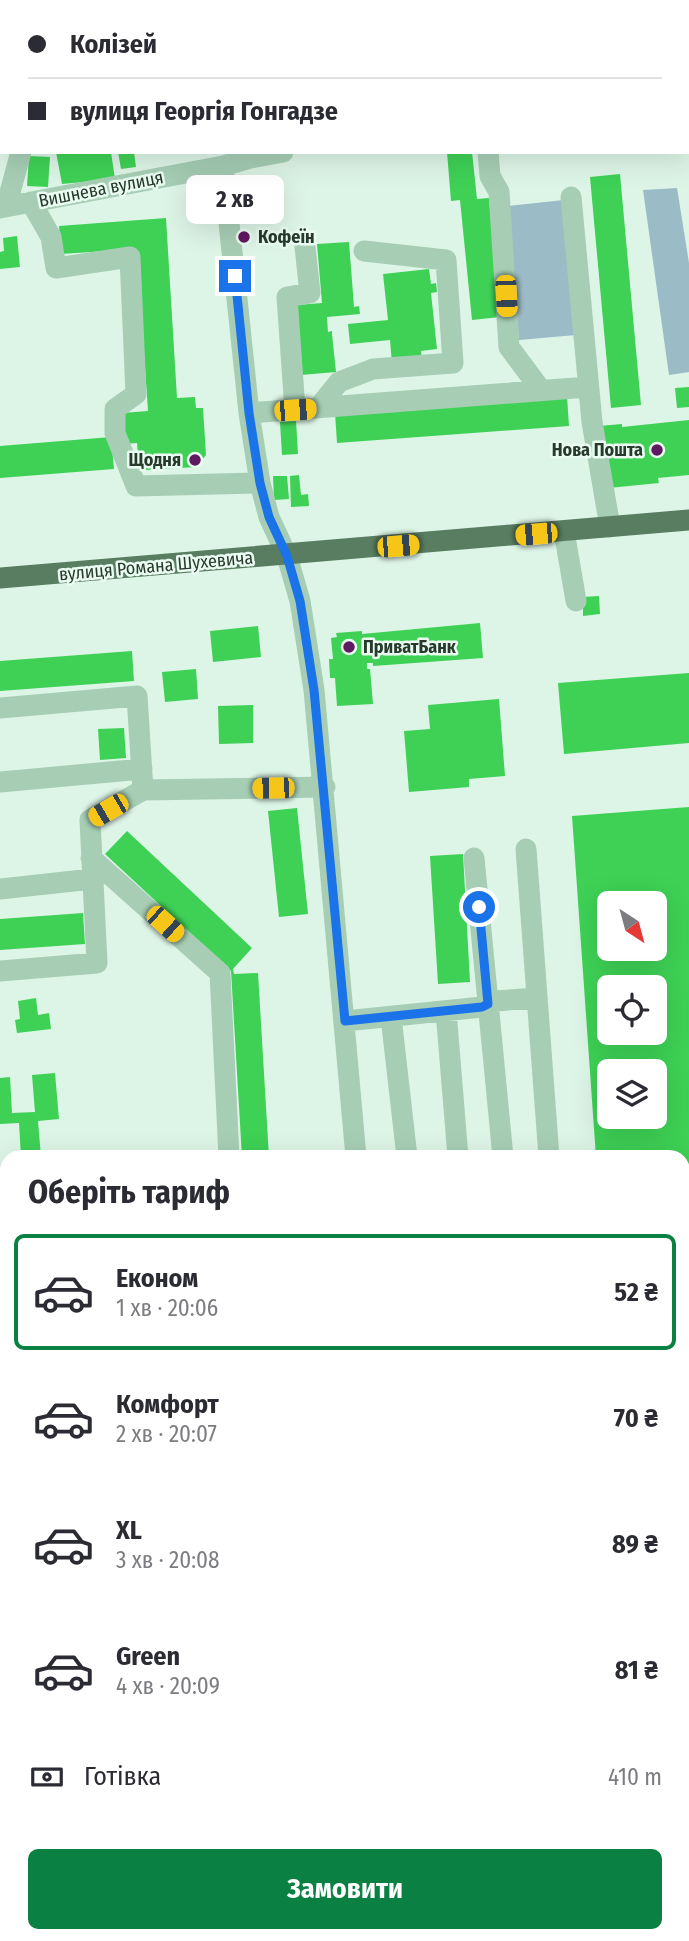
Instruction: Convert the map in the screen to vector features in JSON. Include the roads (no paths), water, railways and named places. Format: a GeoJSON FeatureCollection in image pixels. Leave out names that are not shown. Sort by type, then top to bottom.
{"type":"FeatureCollection","features":[{"type":"Feature","properties":{"kind":"main road","name":"вулиця Романа Шухевича"},"geometry":{"type":"LineString","coordinates":[[0,579],[689,520]]}},
{"type":"Feature","properties":{"kind":"street"},"geometry":{"type":"LineString","coordinates":[[3,207],[20,154]]}},
{"type":"Feature","properties":{"kind":"street"},"geometry":{"type":"LineString","coordinates":[[488,154],[490,176],[499,192],[509,347],[541,390]]}},
{"type":"Feature","properties":{"kind":"street","name":"Вишнева вулиця"},"geometry":{"type":"LineString","coordinates":[[3,207],[223,166],[250,155]]}},
{"type":"Feature","properties":{"kind":"street"},"geometry":{"type":"LineString","coordinates":[[223,166],[249,413],[260,483],[269,517],[287,556],[300,601],[314,690],[355,1150]]}},
{"type":"Feature","properties":{"kind":"street"},"geometry":{"type":"LineString","coordinates":[[571,197],[588,387],[610,527]]}},
{"type":"Feature","properties":{"kind":"street"},"geometry":{"type":"LineString","coordinates":[[31,202],[51,237],[55,268],[130,257],[136,394],[115,409],[115,433],[136,486],[260,483]]}},
{"type":"Feature","properties":{"kind":"street"},"geometry":{"type":"LineString","coordinates":[[295,410],[287,297],[310,293],[305,247]]}},
{"type":"Feature","properties":{"kind":"street"},"geometry":{"type":"LineString","coordinates":[[318,408],[339,382],[373,369],[453,363],[446,260],[364,251]]}},
{"type":"Feature","properties":{"kind":"street"},"geometry":{"type":"LineString","coordinates":[[249,413],[588,387]]}},
{"type":"Feature","properties":{"kind":"street"},"geometry":{"type":"LineString","coordinates":[[564,531],[576,601]]}},
{"type":"Feature","properties":{"kind":"street"},"geometry":{"type":"LineString","coordinates":[[0,708],[137,696],[143,780]]}},
{"type":"Feature","properties":{"kind":"street"},"geometry":{"type":"LineString","coordinates":[[0,782],[143,780],[324,787]]}},
{"type":"Feature","properties":{"kind":"street"},"geometry":{"type":"LineString","coordinates":[[0,971],[97,963],[90,820],[143,780]]}},
{"type":"Feature","properties":{"kind":"street"},"geometry":{"type":"LineString","coordinates":[[526,849],[548,1150]]}},
{"type":"Feature","properties":{"kind":"street"},"geometry":{"type":"LineString","coordinates":[[474,858],[502,1150]]}},
{"type":"Feature","properties":{"kind":"street"},"geometry":{"type":"LineString","coordinates":[[0,889],[91,869]]}},
{"type":"Feature","properties":{"kind":"street"},"geometry":{"type":"LineString","coordinates":[[91,869],[220,973],[229,1150]]}},
{"type":"Feature","properties":{"kind":"street"},"geometry":{"type":"LineString","coordinates":[[345,1021],[446,1011],[496,1001],[535,998]]}},
{"type":"Feature","properties":{"kind":"street"},"geometry":{"type":"LineString","coordinates":[[446,1011],[457,1150]]}},
{"type":"Feature","properties":{"kind":"street"},"geometry":{"type":"LineString","coordinates":[[391,1017],[406,1150]]}},
{"type":"Feature","properties":{"kind":"place","name":"Кофеїн"},"geometry":{"type":"Point","coordinates":[244,237]}},
{"type":"Feature","properties":{"kind":"place","name":"Нова Пошта"},"geometry":{"type":"Point","coordinates":[657,450]}},
{"type":"Feature","properties":{"kind":"place","name":"Щодня"},"geometry":{"type":"Point","coordinates":[195,460]}},
{"type":"Feature","properties":{"kind":"place","name":"ПриватБанк"},"geometry":{"type":"Point","coordinates":[349,647]}}]}
